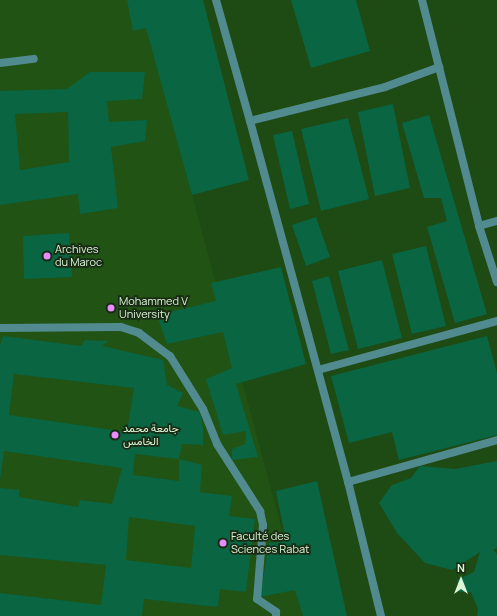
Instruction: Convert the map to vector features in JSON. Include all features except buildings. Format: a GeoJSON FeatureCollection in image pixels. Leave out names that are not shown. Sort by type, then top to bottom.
{"type":"FeatureCollection","features":[{"type":"Feature","properties":{"kind":"street"},"geometry":{"type":"LineString","coordinates":[[216,0],[318,370],[348,482],[381,616]]}},
{"type":"Feature","properties":{"kind":"street"},"geometry":{"type":"LineString","coordinates":[[422,0],[479,226],[497,282]]}},
{"type":"Feature","properties":{"kind":"street"},"geometry":{"type":"LineString","coordinates":[[0,63],[34,60]]}},
{"type":"Feature","properties":{"kind":"street"},"geometry":{"type":"LineString","coordinates":[[250,121],[385,87],[440,67]]}},
{"type":"Feature","properties":{"kind":"street"},"geometry":{"type":"LineString","coordinates":[[479,226],[497,221]]}},
{"type":"Feature","properties":{"kind":"street"},"geometry":{"type":"LineString","coordinates":[[318,370],[497,321]]}},
{"type":"Feature","properties":{"kind":"street"},"geometry":{"type":"LineString","coordinates":[[0,328],[121,327],[144,336],[170,356],[203,409],[217,444],[260,511],[263,525],[257,599],[276,612],[276,616]]}},
{"type":"Feature","properties":{"kind":"street"},"geometry":{"type":"LineString","coordinates":[[348,482],[497,440]]}},
{"type":"Feature","properties":{"kind":"shaded area","name":"Mohammed V University"},"geometry":{"type":"Polygon","coordinates":[[[0,0],[140,0],[305,616],[0,616],[0,0]]]}},
{"type":"Feature","properties":{"kind":"place","name":"Archives du Maroc"},"geometry":{"type":"Point","coordinates":[47,256]}},
{"type":"Feature","properties":{"kind":"place","name":"Mohammed V University"},"geometry":{"type":"Point","coordinates":[111,308]}},
{"type":"Feature","properties":{"kind":"place","name":"جامعة محمد الخامس"},"geometry":{"type":"Point","coordinates":[115,435]}},
{"type":"Feature","properties":{"kind":"place","name":"Faculté des Sciences Rabat"},"geometry":{"type":"Point","coordinates":[223,543]}}]}
